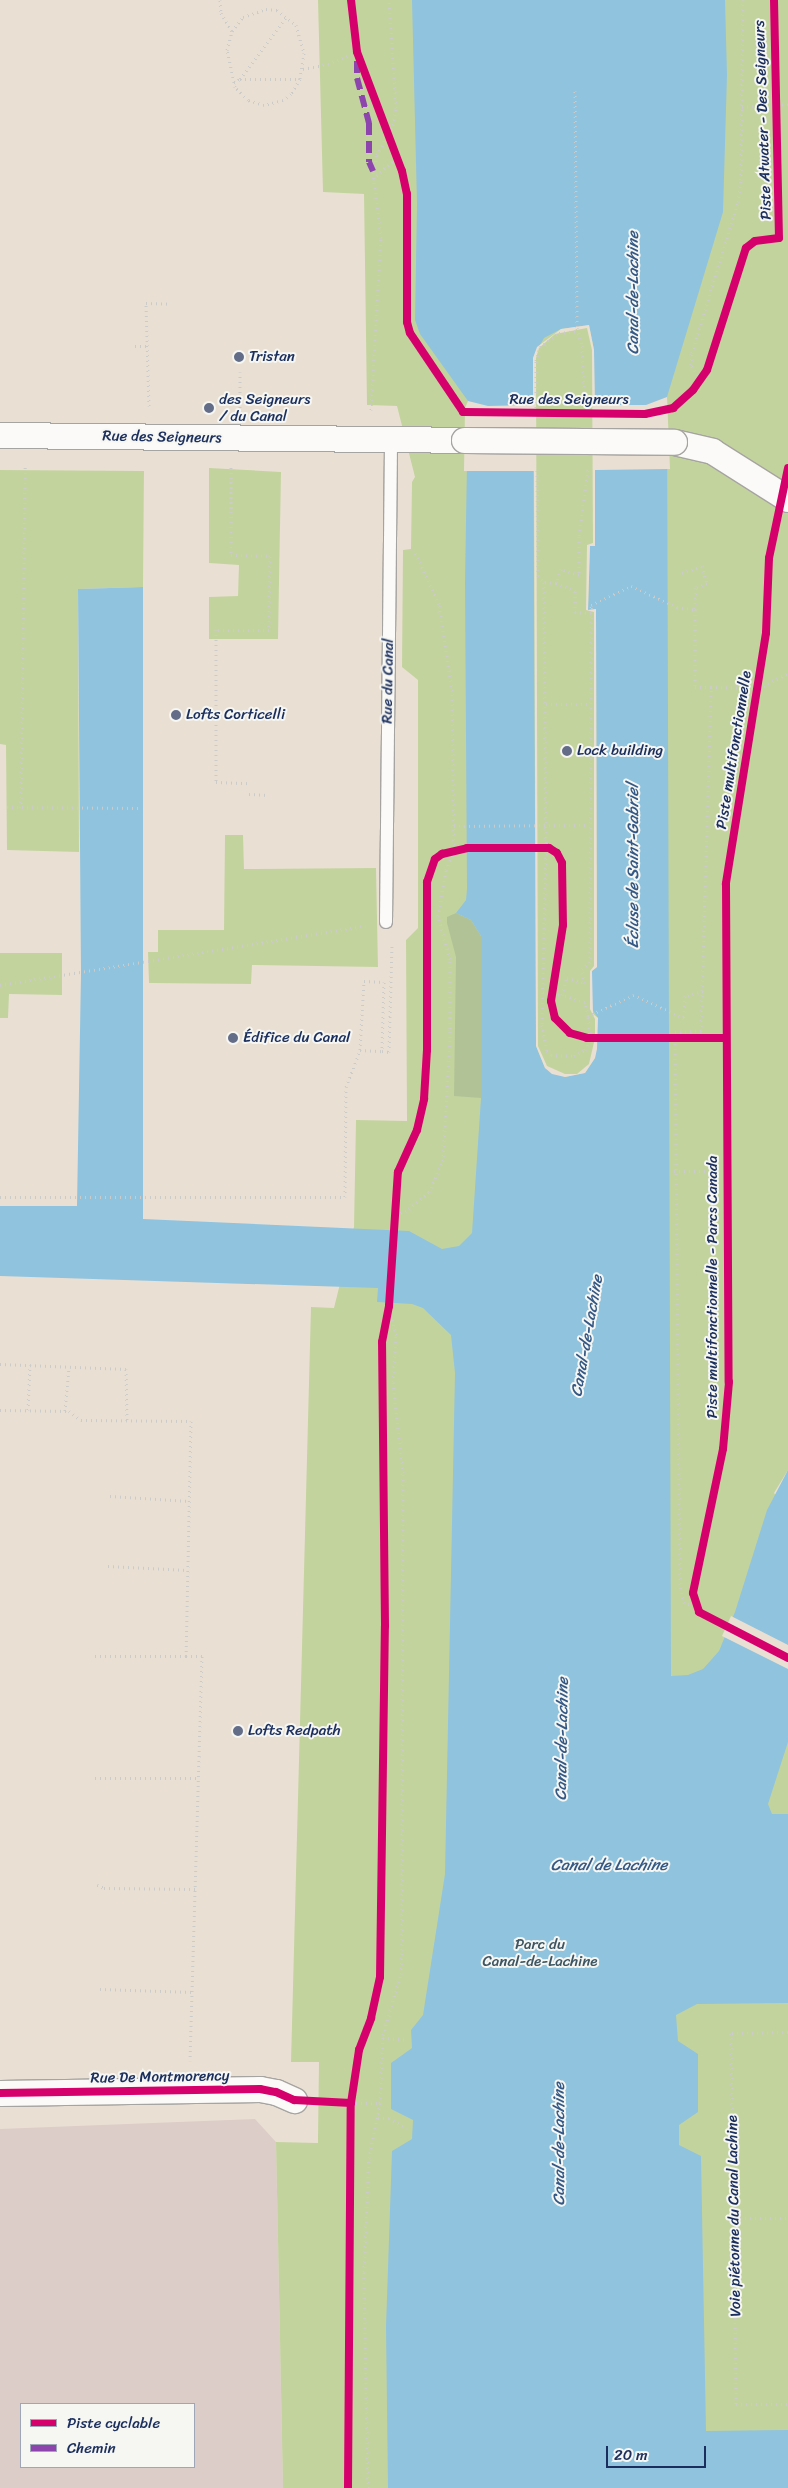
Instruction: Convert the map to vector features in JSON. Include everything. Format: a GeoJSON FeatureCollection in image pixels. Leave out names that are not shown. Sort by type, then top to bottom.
{"type":"FeatureCollection","features":[{"type":"Feature","properties":{"kind":"street","name":"Rue des Seigneurs"},"geometry":{"type":"LineString","coordinates":[[0,435],[674,442],[712,451],[788,499]]}},
{"type":"Feature","properties":{"kind":"street","name":"Rue De Montmorency"},"geometry":{"type":"LineString","coordinates":[[0,2093],[260,2089],[276,2092],[294,2100]]}},
{"type":"Feature","properties":{"kind":"lane","name":"Rue du Canal"},"geometry":{"type":"LineString","coordinates":[[386,922],[391,440]]}},
{"type":"Feature","properties":{"kind":"path"},"geometry":{"type":"LineString","coordinates":[[220,0],[221,13],[232,31]]}},
{"type":"Feature","properties":{"kind":"path"},"geometry":{"type":"LineString","coordinates":[[371,410],[381,238],[380,210],[373,180],[377,154],[393,124],[396,108],[390,0]]}},
{"type":"Feature","properties":{"kind":"path"},"geometry":{"type":"LineString","coordinates":[[707,370],[699,382],[690,365],[738,202],[742,106],[743,0]]}},
{"type":"Feature","properties":{"kind":"path"},"geometry":{"type":"LineString","coordinates":[[277,10],[287,16],[301,38],[303,69],[300,79],[283,100],[264,105],[248,100],[234,83],[227,61],[232,31],[243,18],[252,12],[277,10]]}},
{"type":"Feature","properties":{"kind":"path"},"geometry":{"type":"LineString","coordinates":[[234,83],[240,79],[287,16]]}},
{"type":"Feature","properties":{"kind":"path"},"geometry":{"type":"LineString","coordinates":[[303,69],[358,56],[355,42]]}},
{"type":"Feature","properties":{"kind":"path"},"geometry":{"type":"LineString","coordinates":[[240,79],[300,79]]}},
{"type":"Feature","properties":{"kind":"path"},"geometry":{"type":"LineString","coordinates":[[575,91],[577,328],[582,346],[586,422]]}},
{"type":"Feature","properties":{"kind":"path"},"geometry":{"type":"LineString","coordinates":[[742,106],[788,104]]}},
{"type":"Feature","properties":{"kind":"path"},"geometry":{"type":"LineString","coordinates":[[381,122],[402,171]]}},
{"type":"Feature","properties":{"kind":"path"},"geometry":{"type":"LineString","coordinates":[[373,180],[396,158]]}},
{"type":"Feature","properties":{"kind":"path"},"geometry":{"type":"LineString","coordinates":[[149,407],[146,303],[171,304]]}},
{"type":"Feature","properties":{"kind":"path"},"geometry":{"type":"LineString","coordinates":[[135,346],[148,346]]}},
{"type":"Feature","properties":{"kind":"path"},"geometry":{"type":"LineString","coordinates":[[240,372],[240,408]]}},
{"type":"Feature","properties":{"kind":"path"},"geometry":{"type":"LineString","coordinates":[[21,808],[25,460]]}},
{"type":"Feature","properties":{"kind":"path"},"geometry":{"type":"LineString","coordinates":[[556,583],[560,568],[579,574],[588,460]]}},
{"type":"Feature","properties":{"kind":"path"},"geometry":{"type":"LineString","coordinates":[[231,464],[232,555],[270,556],[269,630],[216,630],[216,782],[249,783]]}},
{"type":"Feature","properties":{"kind":"path"},"geometry":{"type":"LineString","coordinates":[[682,573],[702,566],[708,583],[696,588],[695,687],[759,688],[788,673]]}},
{"type":"Feature","properties":{"kind":"path"},"geometry":{"type":"LineString","coordinates":[[552,1011],[548,990],[543,848],[546,737],[544,582],[556,583],[575,591],[575,612],[591,613]]}},
{"type":"Feature","properties":{"kind":"path"},"geometry":{"type":"LineString","coordinates":[[562,994],[567,978],[584,983],[582,969],[590,963],[591,605],[631,586],[677,607],[695,610]]}},
{"type":"Feature","properties":{"kind":"path"},"geometry":{"type":"LineString","coordinates":[[396,1218],[429,1192],[444,1161],[450,959],[438,909],[446,870],[454,850],[454,826],[452,691],[439,604]]}},
{"type":"Feature","properties":{"kind":"path"},"geometry":{"type":"LineString","coordinates":[[694,1605],[684,1603],[680,1584],[674,1171],[675,1032],[701,1031],[711,687]]}},
{"type":"Feature","properties":{"kind":"path"},"geometry":{"type":"LineString","coordinates":[[545,704],[590,704]]}},
{"type":"Feature","properties":{"kind":"path"},"geometry":{"type":"LineString","coordinates":[[249,794],[268,795]]}},
{"type":"Feature","properties":{"kind":"path"},"geometry":{"type":"LineString","coordinates":[[7,807],[142,808]]}},
{"type":"Feature","properties":{"kind":"path"},"geometry":{"type":"LineString","coordinates":[[454,826],[589,825]]}},
{"type":"Feature","properties":{"kind":"path"},"geometry":{"type":"LineString","coordinates":[[442,854],[467,848]]}},
{"type":"Feature","properties":{"kind":"path"},"geometry":{"type":"LineString","coordinates":[[543,848],[557,853]]}},
{"type":"Feature","properties":{"kind":"path"},"geometry":{"type":"LineString","coordinates":[[0,985],[142,964],[386,922],[393,948],[389,1052],[360,1050]]}},
{"type":"Feature","properties":{"kind":"path"},"geometry":{"type":"LineString","coordinates":[[0,1197],[146,1199],[345,1198],[346,1087],[360,1050],[364,981],[384,982],[382,1051]]}},
{"type":"Feature","properties":{"kind":"path"},"geometry":{"type":"LineString","coordinates":[[548,990],[585,1002],[594,1038]]}},
{"type":"Feature","properties":{"kind":"path"},"geometry":{"type":"LineString","coordinates":[[548,990],[542,1038],[547,1051],[551,1055],[574,1056],[585,1050],[594,1038]]}},
{"type":"Feature","properties":{"kind":"path"},"geometry":{"type":"LineString","coordinates":[[588,1016],[634,995],[684,1018],[685,996],[703,990]]}},
{"type":"Feature","properties":{"kind":"path"},"geometry":{"type":"LineString","coordinates":[[578,1037],[594,1038]]}},
{"type":"Feature","properties":{"kind":"path"},"geometry":{"type":"LineString","coordinates":[[666,1039],[706,1039]]}},
{"type":"Feature","properties":{"kind":"path"},"geometry":{"type":"LineString","coordinates":[[674,1171],[728,1171]]}},
{"type":"Feature","properties":{"kind":"path"},"geometry":{"type":"LineString","coordinates":[[396,1205],[396,1218]]}},
{"type":"Feature","properties":{"kind":"path"},"geometry":{"type":"LineString","coordinates":[[385,1326],[390,1297]]}},
{"type":"Feature","properties":{"kind":"path"},"geometry":{"type":"LineString","coordinates":[[368,2488],[364,2262],[369,2158],[380,2104],[383,2038],[388,2010],[401,1974],[404,1684],[403,1473],[393,1382],[396,1335],[389,1306]]}},
{"type":"Feature","properties":{"kind":"path"},"geometry":{"type":"LineString","coordinates":[[0,1364],[126,1369],[126,1421]]}},
{"type":"Feature","properties":{"kind":"path"},"geometry":{"type":"LineString","coordinates":[[28,1410],[30,1365]]}},
{"type":"Feature","properties":{"kind":"path"},"geometry":{"type":"LineString","coordinates":[[65,1411],[69,1367]]}},
{"type":"Feature","properties":{"kind":"path"},"geometry":{"type":"LineString","coordinates":[[0,1410],[65,1411],[81,1420],[191,1422],[186,1656]]}},
{"type":"Feature","properties":{"kind":"path"},"geometry":{"type":"LineString","coordinates":[[110,1496],[190,1501]]}},
{"type":"Feature","properties":{"kind":"path"},"geometry":{"type":"LineString","coordinates":[[108,1566],[188,1570]]}},
{"type":"Feature","properties":{"kind":"path"},"geometry":{"type":"LineString","coordinates":[[693,1593],[694,1605],[699,1612]]}},
{"type":"Feature","properties":{"kind":"path"},"geometry":{"type":"LineString","coordinates":[[95,1656],[202,1656],[190,2067]]}},
{"type":"Feature","properties":{"kind":"path"},"geometry":{"type":"LineString","coordinates":[[95,1778],[198,1778]]}},
{"type":"Feature","properties":{"kind":"path"},"geometry":{"type":"LineString","coordinates":[[97,1885],[104,1888],[195,1889]]}},
{"type":"Feature","properties":{"kind":"path"},"geometry":{"type":"LineString","coordinates":[[100,1989],[193,1992]]}},
{"type":"Feature","properties":{"kind":"path"},"geometry":{"type":"LineString","coordinates":[[383,2038],[405,2039]]}},
{"type":"Feature","properties":{"kind":"path"},"geometry":{"type":"LineString","coordinates":[[350,2113],[348,2101],[380,2104]]}},
{"type":"Feature","properties":{"kind":"path"},"geometry":{"type":"LineString","coordinates":[[378,2118],[389,2118],[406,2128]]}},
{"type":"Feature","properties":{"kind":"path"},"geometry":{"type":"LineString","coordinates":[[735,2218],[788,2218]]}},
{"type":"Feature","properties":{"kind":"shaded area"},"geometry":{"type":"Polygon","coordinates":[[[255,2119],[276,2142],[283,2488],[0,2488],[0,2129],[255,2119]]]}},
{"type":"Feature","properties":{"kind":"green space","name":"Parc du Canal-de-Lachine"},"geometry":{"type":"Polygon","coordinates":[[[318,0],[788,0],[788,1470],[774,1493],[788,1510],[788,2488],[283,2488],[276,2142],[318,2143],[319,2062],[291,2062],[311,1307],[334,1308],[354,1227],[356,1120],[407,1121],[406,940],[418,928],[418,680],[402,667],[403,550],[411,549],[412,482],[415,477],[397,406],[367,405],[364,194],[323,192],[318,0]]]}},
{"type":"Feature","properties":{"kind":"green space"},"geometry":{"type":"Polygon","coordinates":[[[209,468],[281,472],[278,639],[209,639],[209,597],[238,596],[239,565],[209,563],[209,468]]]}},
{"type":"Feature","properties":{"kind":"green space"},"geometry":{"type":"Polygon","coordinates":[[[0,470],[144,471],[143,587],[78,589],[79,852],[7,850],[6,745],[0,744],[0,470]]]}},
{"type":"Feature","properties":{"kind":"green space"},"geometry":{"type":"Polygon","coordinates":[[[225,835],[243,835],[244,869],[376,868],[378,967],[252,965],[251,984],[149,983],[148,952],[158,952],[158,930],[224,930],[225,835]]]}},
{"type":"Feature","properties":{"kind":"green space"},"geometry":{"type":"Polygon","coordinates":[[[456,913],[471,920],[481,936],[481,1098],[454,1096],[456,957],[447,917],[456,913]]]}},
{"type":"Feature","properties":{"kind":"green space"},"geometry":{"type":"Polygon","coordinates":[[[0,953],[62,953],[62,995],[9,994],[8,1018],[0,1018],[0,953]]]}},
{"type":"Feature","properties":{"kind":"water","name":"Canal de Lachine"},"geometry":{"type":"Polygon","coordinates":[[[412,0],[725,0],[727,75],[723,212],[667,397],[671,1676],[688,1675],[703,1669],[719,1651],[735,1612],[767,1510],[788,1470],[788,1742],[768,1804],[772,1814],[788,1814],[788,2003],[697,2004],[676,2015],[678,2041],[698,2054],[698,2112],[679,2125],[679,2145],[701,2156],[706,2431],[788,2430],[788,2488],[388,2488],[386,2327],[392,2151],[412,2139],[413,2120],[391,2109],[391,2063],[412,2048],[411,2030],[423,2015],[445,1874],[455,1373],[451,1335],[423,1308],[412,1304],[377,1302],[378,1288],[0,1276],[0,1206],[77,1206],[81,973],[78,589],[143,587],[143,1219],[409,1231],[442,1249],[459,1246],[472,1233],[481,1098],[481,936],[471,920],[456,913],[466,900],[467,889],[465,583],[468,401],[420,334],[415,320],[417,204],[412,0]],[[589,325],[561,329],[544,338],[533,358],[536,1046],[545,1068],[565,1077],[585,1073],[595,1058],[598,1018],[592,1009],[592,971],[597,967],[596,609],[588,610],[590,546],[595,545],[594,350],[589,325]]]}},
{"type":"Feature","properties":{"kind":"pier"},"geometry":{"type":"Polygon","coordinates":[[[589,325],[594,350],[595,405],[646,405],[667,397],[670,469],[595,470],[595,546],[590,546],[588,610],[596,609],[597,967],[592,971],[593,1014],[598,1018],[597,1049],[595,1058],[585,1073],[565,1077],[552,1074],[545,1068],[536,1046],[534,471],[464,471],[465,408],[468,401],[488,406],[533,405],[533,358],[537,347],[561,329],[589,325]],[[587,328],[555,334],[539,348],[536,358],[538,1046],[547,1066],[565,1074],[577,1074],[589,1064],[595,1038],[595,1019],[590,1009],[590,971],[594,966],[594,612],[586,610],[587,545],[593,543],[592,350],[587,328]]]}},
{"type":"Feature","properties":{"kind":"pier"},"geometry":{"type":"Polygon","coordinates":[[[731,1616],[788,1645],[788,1669],[722,1636],[731,1616]]]}},
{"type":"Feature","properties":{"kind":"marked path"},"geometry":{"type":"LineString","coordinates":[[357,61],[357,78],[369,123],[369,162],[373,171]]}},
{"type":"Feature","properties":{"kind":"cycle path"},"geometry":{"type":"LineString","coordinates":[[351,0],[357,52],[402,171],[407,194],[407,322],[410,333],[463,412],[645,414],[673,408],[693,390],[707,370],[746,248],[755,241],[779,238]]}},
{"type":"Feature","properties":{"kind":"cycle path","name":"Piste Atwater - Des Seigneurs"},"geometry":{"type":"LineString","coordinates":[[774,0],[779,238]]}},
{"type":"Feature","properties":{"kind":"cycle path","name":"Piste multifonctionnelle"},"geometry":{"type":"LineString","coordinates":[[788,468],[769,558],[766,633],[726,884],[729,1382],[723,1449],[693,1593],[699,1612],[788,1658]]}},
{"type":"Feature","properties":{"kind":"cycle path"},"geometry":{"type":"LineString","coordinates":[[348,2488],[351,2103],[359,2050],[371,2018],[380,1977],[385,1626],[382,1342],[389,1306],[398,1172],[417,1130],[424,1099],[427,1050],[427,882],[435,859],[442,854],[467,848],[549,848],[557,853],[562,863],[563,925],[551,1001],[555,1018],[570,1033],[587,1038],[726,1038]]}},
{"type":"Feature","properties":{"kind":"cycle path"},"geometry":{"type":"LineString","coordinates":[[0,2093],[260,2089],[276,2092],[294,2100],[351,2103]]}},
{"type":"Feature","properties":{"kind":"place","name":"Tristan"},"geometry":{"type":"Point","coordinates":[239,357]}},
{"type":"Feature","properties":{"kind":"place","name":"des Seigneurs / du Canal"},"geometry":{"type":"Point","coordinates":[209,408]}},
{"type":"Feature","properties":{"kind":"place","name":"Lofts Corticelli"},"geometry":{"type":"Point","coordinates":[176,715]}},
{"type":"Feature","properties":{"kind":"place","name":"Lock building"},"geometry":{"type":"Point","coordinates":[567,751]}},
{"type":"Feature","properties":{"kind":"place","name":"Édifice du Canal"},"geometry":{"type":"Point","coordinates":[233,1038]}},
{"type":"Feature","properties":{"kind":"place","name":"Lofts Redpath"},"geometry":{"type":"Point","coordinates":[238,1731]}},
{"type":"Feature","properties":{"kind":"water label","name":"Canal-de-Lachine"},"geometry":{"type":"Point","coordinates":[633,293]}},
{"type":"Feature","properties":{"kind":"water label","name":"Écluse de Saint-Gabriel"},"geometry":{"type":"Point","coordinates":[633,866]}},
{"type":"Feature","properties":{"kind":"water label","name":"Canal-de-Lachine"},"geometry":{"type":"Point","coordinates":[587,1336]}},
{"type":"Feature","properties":{"kind":"water label","name":"Canal-de-Lachine"},"geometry":{"type":"Point","coordinates":[562,1739]}},
{"type":"Feature","properties":{"kind":"water label","name":"Canal-de-Lachine"},"geometry":{"type":"Point","coordinates":[559,2144]}}]}
